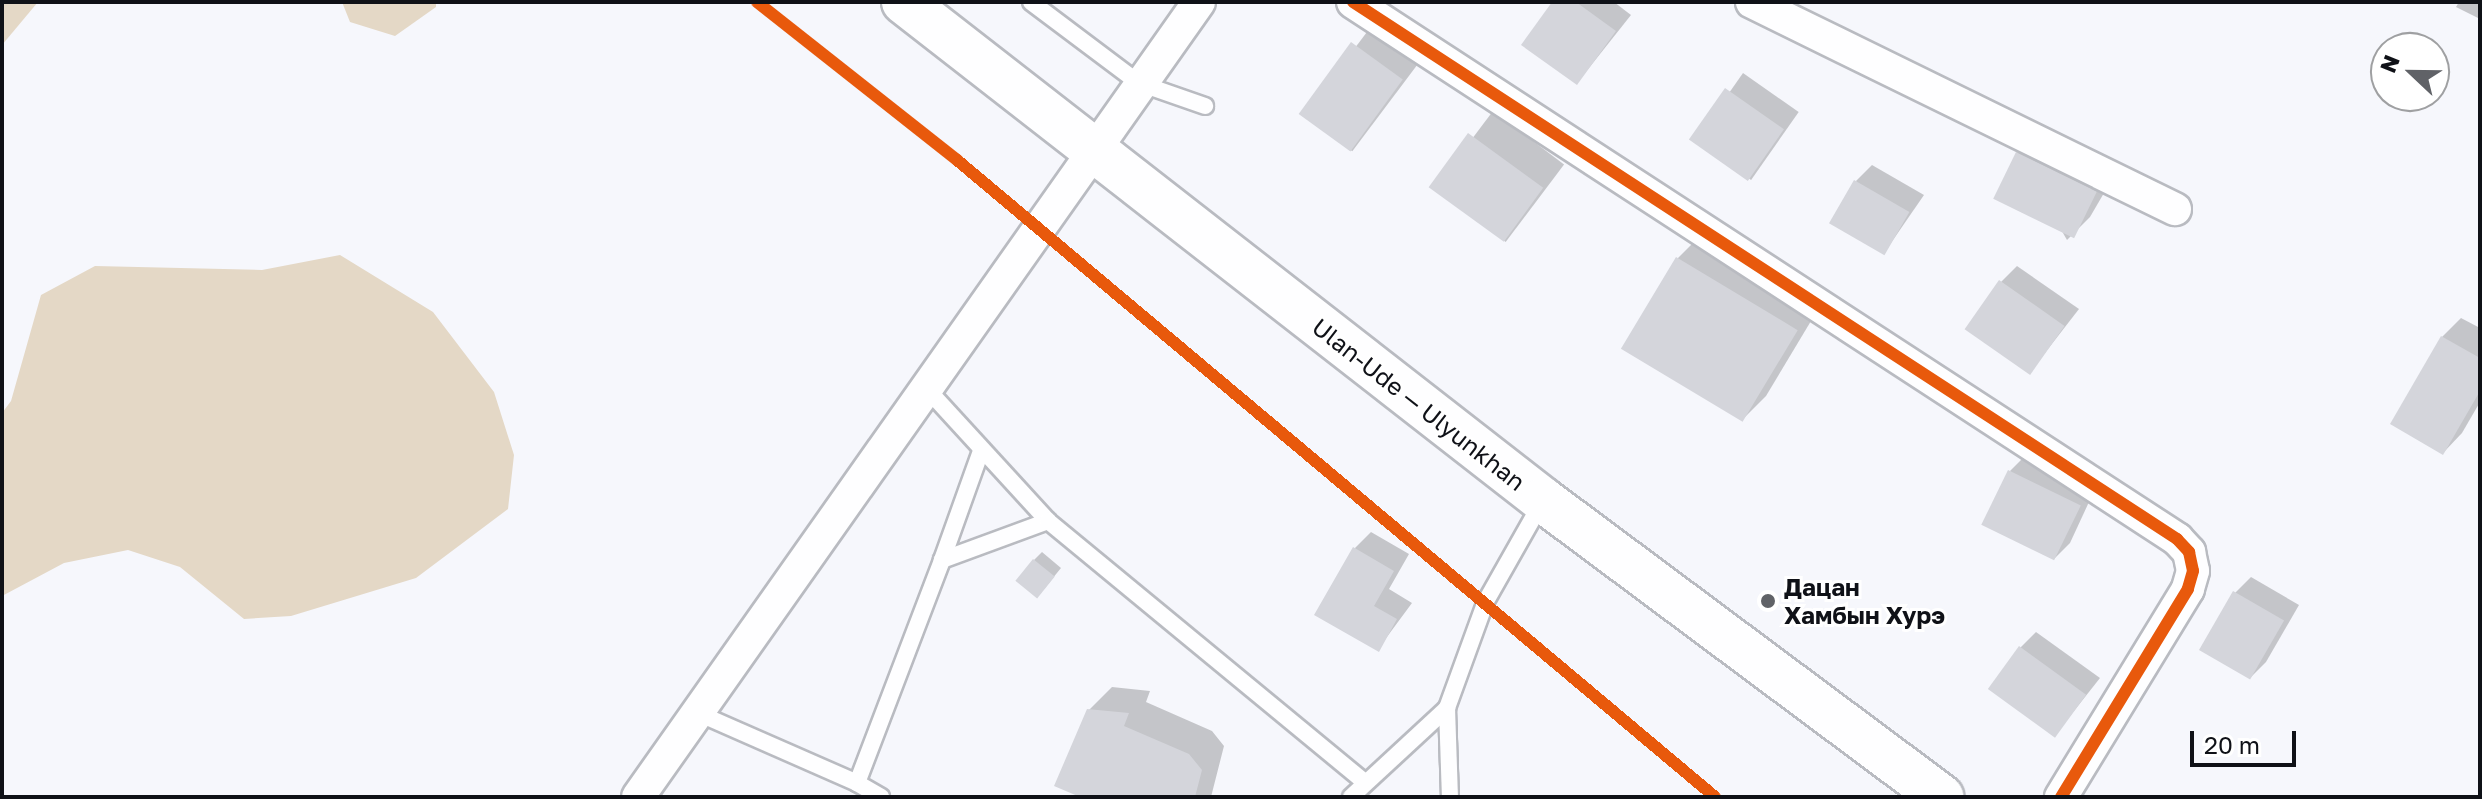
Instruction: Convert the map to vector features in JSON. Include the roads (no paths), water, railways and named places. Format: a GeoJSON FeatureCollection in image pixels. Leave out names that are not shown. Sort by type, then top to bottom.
{"type":"FeatureCollection","features":[{"type":"Feature","properties":{"kind":"main road","name":"Ulan-Ude — Ulyunkhan"},"geometry":{"type":"LineString","coordinates":[[904,2],[1543,500],[1941,797]]}},
{"type":"Feature","properties":{"kind":"street"},"geometry":{"type":"LineString","coordinates":[[638,797],[700,714],[1096,152],[1139,83],[1199,2]]}},
{"type":"Feature","properties":{"kind":"street"},"geometry":{"type":"LineString","coordinates":[[1353,2],[2177,539],[2189,552],[2193,571],[2188,589],[2061,797]]}},
{"type":"Feature","properties":{"kind":"street"},"geometry":{"type":"LineString","coordinates":[[1752,2],[2175,209]]}},
{"type":"Feature","properties":{"kind":"lane"},"geometry":{"type":"LineString","coordinates":[[1031,2],[1139,83],[1205,106]]}},
{"type":"Feature","properties":{"kind":"lane"},"geometry":{"type":"LineString","coordinates":[[928,390],[1048,521],[1363,781]]}},
{"type":"Feature","properties":{"kind":"lane"},"geometry":{"type":"LineString","coordinates":[[857,783],[981,451]]}},
{"type":"Feature","properties":{"kind":"lane"},"geometry":{"type":"LineString","coordinates":[[1450,797],[1447,708],[1486,601],[1543,500]]}},
{"type":"Feature","properties":{"kind":"lane"},"geometry":{"type":"LineString","coordinates":[[942,560],[1048,521]]}},
{"type":"Feature","properties":{"kind":"lane"},"geometry":{"type":"LineString","coordinates":[[1351,797],[1363,781],[1447,708]]}},
{"type":"Feature","properties":{"kind":"lane"},"geometry":{"type":"LineString","coordinates":[[700,714],[857,783],[881,797]]}},
{"type":"Feature","properties":{"kind":"place","name":"Дацан Хамбын Хурэ"},"geometry":{"type":"Point","coordinates":[1768,601]}}]}
